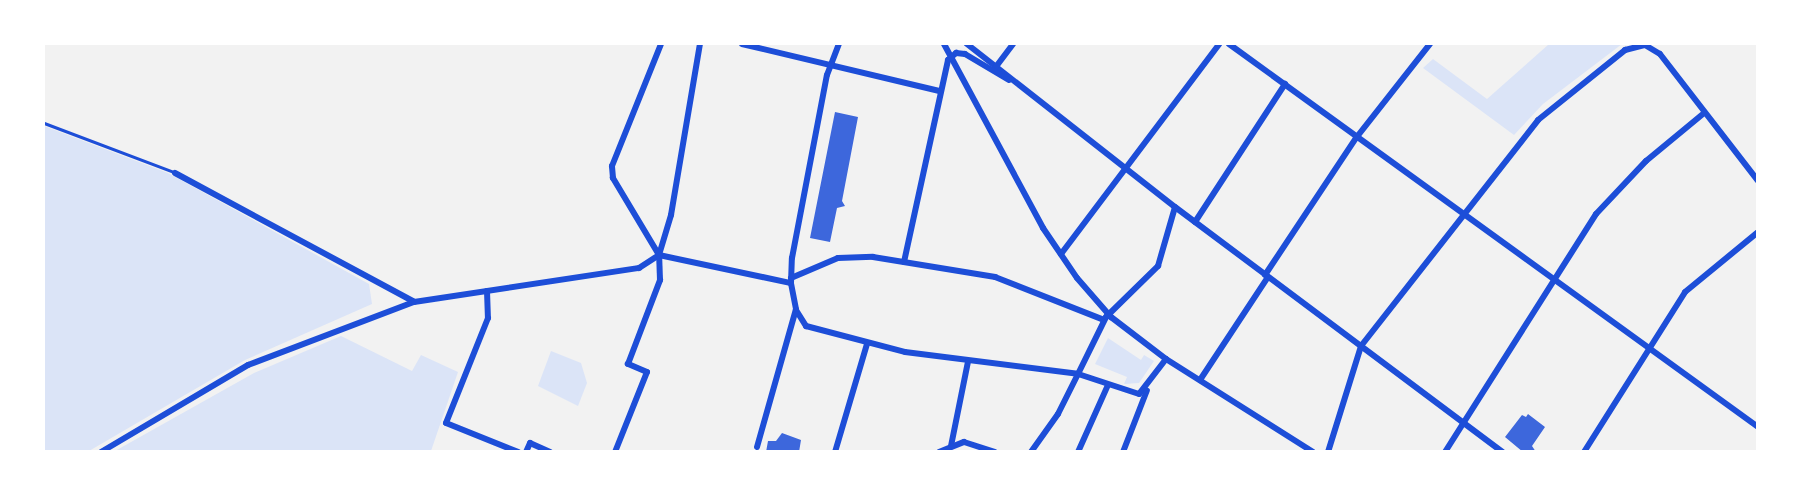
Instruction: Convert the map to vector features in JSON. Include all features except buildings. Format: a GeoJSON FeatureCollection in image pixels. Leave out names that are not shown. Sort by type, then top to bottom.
{"type":"FeatureCollection","features":[{"type":"Feature","properties":{"kind":"street"},"geometry":{"type":"LineString","coordinates":[[659,255],[613,178],[612,166],[661,44]]}},
{"type":"Feature","properties":{"kind":"street"},"geometry":{"type":"LineString","coordinates":[[615,452],[647,372],[628,364],[660,285],[659,255],[671,215],[700,44]]}},
{"type":"Feature","properties":{"kind":"street"},"geometry":{"type":"LineString","coordinates":[[742,44],[940,91]]}},
{"type":"Feature","properties":{"kind":"street"},"geometry":{"type":"LineString","coordinates":[[839,44],[830,66],[791,281],[796,309],[806,326],[867,344],[968,362],[1078,374],[1135,394],[1149,385]]}},
{"type":"Feature","properties":{"kind":"street"},"geometry":{"type":"LineString","coordinates":[[944,44],[1031,208],[1106,317]]}},
{"type":"Feature","properties":{"kind":"street"},"geometry":{"type":"LineString","coordinates":[[967,44],[994,69],[1125,169],[1502,452]]}},
{"type":"Feature","properties":{"kind":"street"},"geometry":{"type":"LineString","coordinates":[[994,69],[1013,44]]}},
{"type":"Feature","properties":{"kind":"street"},"geometry":{"type":"LineString","coordinates":[[1061,254],[1219,44]]}},
{"type":"Feature","properties":{"kind":"street"},"geometry":{"type":"LineString","coordinates":[[1229,44],[1758,427]]}},
{"type":"Feature","properties":{"kind":"street"},"geometry":{"type":"LineString","coordinates":[[1200,380],[1356,138],[1430,44]]}},
{"type":"Feature","properties":{"kind":"street"},"geometry":{"type":"LineString","coordinates":[[1654,48],[1660,44]]}},
{"type":"Feature","properties":{"kind":"street"},"geometry":{"type":"LineString","coordinates":[[1328,452],[1361,346],[1461,214],[1547,111],[1625,50],[1645,45],[1654,48],[1758,181]]}},
{"type":"Feature","properties":{"kind":"street"},"geometry":{"type":"LineString","coordinates":[[951,56],[965,54],[994,69]]}},
{"type":"Feature","properties":{"kind":"street"},"geometry":{"type":"LineString","coordinates":[[904,262],[940,91],[951,56]]}},
{"type":"Feature","properties":{"kind":"street"},"geometry":{"type":"LineString","coordinates":[[1195,222],[1285,84]]}},
{"type":"Feature","properties":{"kind":"street"},"geometry":{"type":"LineString","coordinates":[[1445,452],[1608,200],[1646,161],[1704,112]]}},
{"type":"Feature","properties":{"kind":"street"},"geometry":{"type":"LineString","coordinates":[[175,173],[414,302]]}},
{"type":"Feature","properties":{"kind":"street"},"geometry":{"type":"LineString","coordinates":[[1031,452],[1058,414],[1106,317],[1158,266],[1175,207]]}},
{"type":"Feature","properties":{"kind":"street"},"geometry":{"type":"LineString","coordinates":[[1584,452],[1688,288],[1758,232]]}},
{"type":"Feature","properties":{"kind":"street"},"geometry":{"type":"LineString","coordinates":[[101,452],[248,365],[414,302],[639,268],[659,255],[791,281],[846,256],[904,262],[995,277],[1106,317],[1312,452]]}},
{"type":"Feature","properties":{"kind":"street"},"geometry":{"type":"LineString","coordinates":[[487,291],[488,318],[447,423],[518,452]]}},
{"type":"Feature","properties":{"kind":"street"},"geometry":{"type":"LineString","coordinates":[[757,447],[796,309]]}},
{"type":"Feature","properties":{"kind":"street"},"geometry":{"type":"LineString","coordinates":[[834,452],[867,344]]}},
{"type":"Feature","properties":{"kind":"street"},"geometry":{"type":"LineString","coordinates":[[1123,452],[1149,385],[1166,358]]}},
{"type":"Feature","properties":{"kind":"street"},"geometry":{"type":"LineString","coordinates":[[951,446],[968,362]]}},
{"type":"Feature","properties":{"kind":"street"},"geometry":{"type":"LineString","coordinates":[[1078,452],[1108,385]]}},
{"type":"Feature","properties":{"kind":"street"},"geometry":{"type":"LineString","coordinates":[[939,452],[951,446],[971,442],[994,452]]}},
{"type":"Feature","properties":{"kind":"street"},"geometry":{"type":"LineString","coordinates":[[526,452],[530,443],[550,452]]}},
{"type":"Feature","properties":{"kind":"lane"},"geometry":{"type":"LineString","coordinates":[[44,123],[175,173]]}},
{"type":"Feature","properties":{"kind":"shaded area"},"geometry":{"type":"Polygon","coordinates":[[[1549,44],[1622,44],[1543,104],[1514,135],[1423,68],[1433,59],[1487,99],[1549,44]]]}},
{"type":"Feature","properties":{"kind":"shaded area"},"geometry":{"type":"Polygon","coordinates":[[[44,126],[168,173],[369,284],[372,304],[245,360],[89,451],[44,451],[44,126]]]}},
{"type":"Feature","properties":{"kind":"shaded area"},"geometry":{"type":"Polygon","coordinates":[[[341,336],[412,371],[421,355],[458,372],[431,451],[115,451],[254,373],[341,336]]]}},
{"type":"Feature","properties":{"kind":"shaded area"},"geometry":{"type":"Polygon","coordinates":[[[1108,338],[1141,360],[1144,355],[1154,361],[1139,383],[1124,384],[1127,377],[1095,364],[1108,338]]]}},
{"type":"Feature","properties":{"kind":"shaded area"},"geometry":{"type":"Polygon","coordinates":[[[551,351],[581,363],[587,383],[578,406],[538,386],[551,351]]]}}]}
